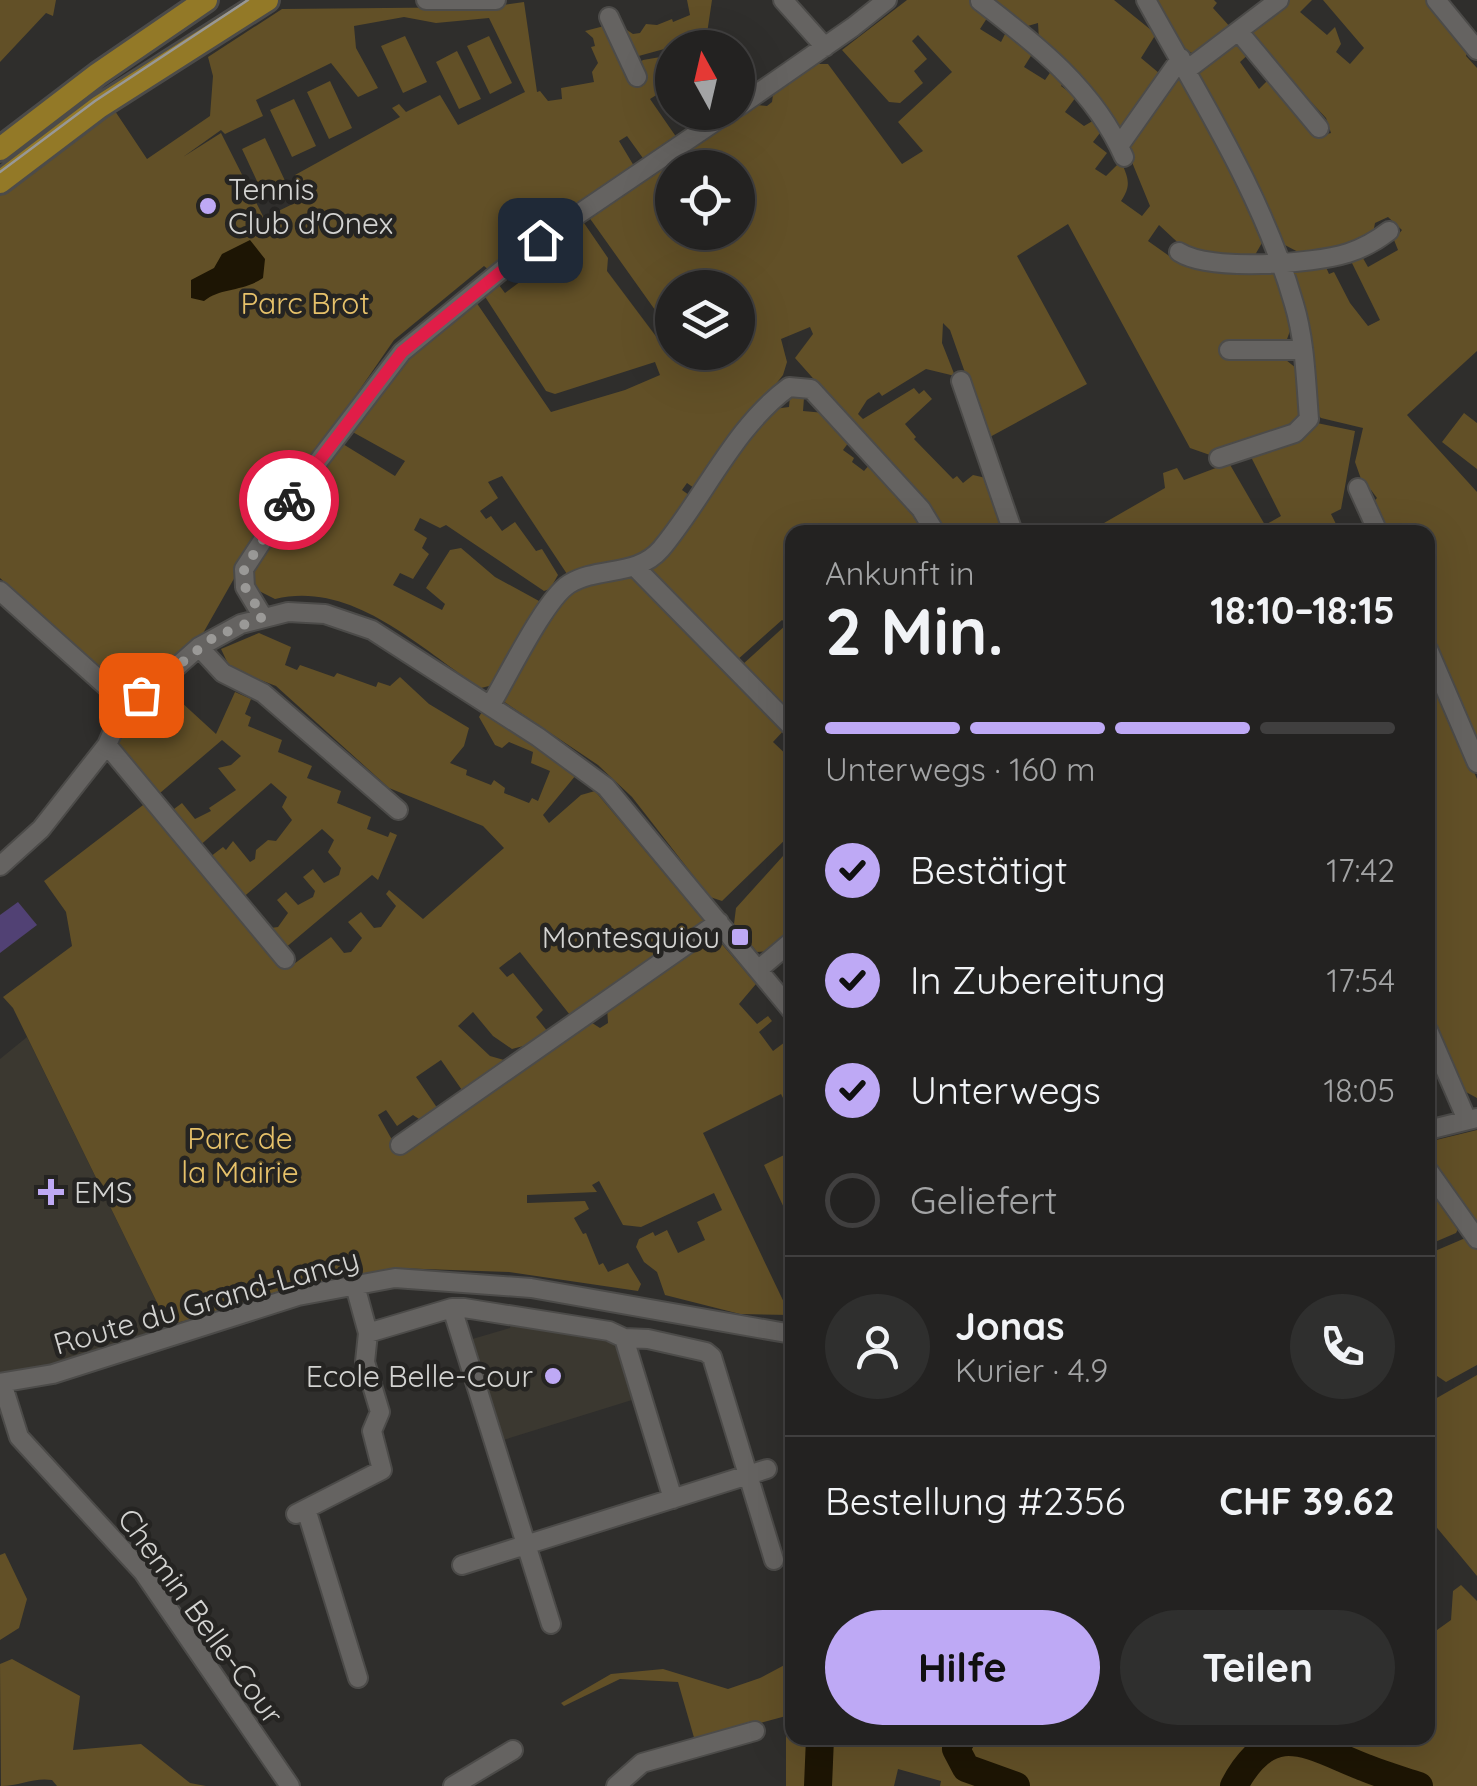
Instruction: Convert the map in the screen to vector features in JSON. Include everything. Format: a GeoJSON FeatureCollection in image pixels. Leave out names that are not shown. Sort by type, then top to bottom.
{"type":"FeatureCollection","features":[{"type":"Feature","properties":{"kind":"main road"},"geometry":{"type":"LineString","coordinates":[[0,149],[206,0]]}},
{"type":"Feature","properties":{"kind":"main road"},"geometry":{"type":"LineString","coordinates":[[0,182],[100,107],[267,0]]}},
{"type":"Feature","properties":{"kind":"street"},"geometry":{"type":"LineString","coordinates":[[426,0],[496,0]]}},
{"type":"Feature","properties":{"kind":"street"},"geometry":{"type":"LineString","coordinates":[[783,0],[825,48]]}},
{"type":"Feature","properties":{"kind":"street"},"geometry":{"type":"LineString","coordinates":[[755,95],[887,0]]}},
{"type":"Feature","properties":{"kind":"street"},"geometry":{"type":"LineString","coordinates":[[1146,0],[1185,64],[1280,261],[1296,308],[1309,419],[1304,428],[1219,458]]}},
{"type":"Feature","properties":{"kind":"street"},"geometry":{"type":"LineString","coordinates":[[980,1],[1069,76],[1122,152],[1185,64],[1239,32],[1279,0]]}},
{"type":"Feature","properties":{"kind":"street"},"geometry":{"type":"LineString","coordinates":[[1436,0],[1477,50]]}},
{"type":"Feature","properties":{"kind":"street"},"geometry":{"type":"LineString","coordinates":[[609,17],[637,78]]}},
{"type":"Feature","properties":{"kind":"street"},"geometry":{"type":"LineString","coordinates":[[1239,32],[1319,128]]}},
{"type":"Feature","properties":{"kind":"street"},"geometry":{"type":"LineString","coordinates":[[263,617],[245,587],[244,569],[291,497],[402,352],[530,247],[702,130]]}},
{"type":"Feature","properties":{"kind":"street"},"geometry":{"type":"LineString","coordinates":[[1179,252],[1193,259],[1222,262],[1280,261],[1344,254],[1372,244],[1389,231]]}},
{"type":"Feature","properties":{"kind":"street"},"geometry":{"type":"LineString","coordinates":[[1229,350],[1301,350]]}},
{"type":"Feature","properties":{"kind":"street"},"geometry":{"type":"LineString","coordinates":[[961,381],[1012,525]]}},
{"type":"Feature","properties":{"kind":"street"},"geometry":{"type":"LineString","coordinates":[[490,706],[562,588],[575,580],[635,567],[659,552],[763,412],[782,392],[796,385],[812,389],[930,525]]}},
{"type":"Feature","properties":{"kind":"street"},"geometry":{"type":"LineString","coordinates":[[1358,488],[1375,525]]}},
{"type":"Feature","properties":{"kind":"street"},"geometry":{"type":"LineString","coordinates":[[635,567],[785,720]]}},
{"type":"Feature","properties":{"kind":"street"},"geometry":{"type":"LineString","coordinates":[[0,591],[125,703]]}},
{"type":"Feature","properties":{"kind":"street"},"geometry":{"type":"LineString","coordinates":[[0,866],[41,830],[107,745],[125,703],[148,691],[200,647],[263,617],[300,612],[347,619],[372,630],[575,762],[620,800],[785,1002]]}},
{"type":"Feature","properties":{"kind":"street"},"geometry":{"type":"LineString","coordinates":[[200,647],[223,673],[263,693],[398,810]]}},
{"type":"Feature","properties":{"kind":"street"},"geometry":{"type":"LineString","coordinates":[[1435,665],[1477,763]]}},
{"type":"Feature","properties":{"kind":"street"},"geometry":{"type":"LineString","coordinates":[[107,745],[285,959]]}},
{"type":"Feature","properties":{"kind":"street"},"geometry":{"type":"LineString","coordinates":[[400,1145],[719,922]]}},
{"type":"Feature","properties":{"kind":"street"},"geometry":{"type":"LineString","coordinates":[[758,970],[785,947]]}},
{"type":"Feature","properties":{"kind":"street"},"geometry":{"type":"LineString","coordinates":[[1435,1044],[1471,1114],[1435,1127]]}},
{"type":"Feature","properties":{"kind":"street"},"geometry":{"type":"LineString","coordinates":[[1435,1180],[1477,1239]]}},
{"type":"Feature","properties":{"kind":"street","name":"Route du Grand-Lancy"},"geometry":{"type":"LineString","coordinates":[[1,1383],[53,1374],[190,1327],[354,1282],[395,1278],[479,1282],[785,1333]]}},
{"type":"Feature","properties":{"kind":"street"},"geometry":{"type":"LineString","coordinates":[[354,1282],[368,1333],[365,1362],[380,1412],[372,1431],[382,1470],[301,1512],[358,1678]]}},
{"type":"Feature","properties":{"kind":"street"},"geometry":{"type":"LineString","coordinates":[[603,1300],[674,1498]]}},
{"type":"Feature","properties":{"kind":"street"},"geometry":{"type":"LineString","coordinates":[[368,1333],[452,1308],[511,1313],[706,1352],[712,1357],[774,1560]]}},
{"type":"Feature","properties":{"kind":"street"},"geometry":{"type":"LineString","coordinates":[[452,1308],[551,1624]]}},
{"type":"Feature","properties":{"kind":"street"},"geometry":{"type":"LineString","coordinates":[[648,1339],[666,1310]]}},
{"type":"Feature","properties":{"kind":"street","name":"Chemin Belle-Cour"},"geometry":{"type":"LineString","coordinates":[[1,1383],[19,1437],[144,1572],[290,1786]]}},
{"type":"Feature","properties":{"kind":"street"},"geometry":{"type":"LineString","coordinates":[[462,1564],[524,1537],[767,1469]]}},
{"type":"Feature","properties":{"kind":"street"},"geometry":{"type":"LineString","coordinates":[[616,1786],[642,1764],[755,1731]]}},
{"type":"Feature","properties":{"kind":"street"},"geometry":{"type":"LineString","coordinates":[[453,1786],[513,1750]]}},
{"type":"Feature","properties":{"kind":"shaded area"},"geometry":{"type":"Polygon","coordinates":[[[250,240],[265,259],[263,278],[204,301],[191,298],[191,280],[214,268],[222,254],[250,240]]]}},
{"type":"Feature","properties":{"kind":"shaded area","name":"EMS"},"geometry":{"type":"Polygon","coordinates":[[[27,1037],[168,1325],[58,1365],[0,1374],[0,1059],[27,1037]]]}},
{"type":"Feature","properties":{"kind":"shaded area","name":"Ecole Belle-Cour"},"geometry":{"type":"Polygon","coordinates":[[[511,1321],[607,1337],[619,1351],[632,1400],[500,1441],[469,1340],[510,1328],[511,1321]]]}},
{"type":"Feature","properties":{"kind":"green space"},"geometry":{"type":"Polygon","coordinates":[[[0,0],[56,0],[53,16],[46,13],[0,62],[0,0]]]}},
{"type":"Feature","properties":{"kind":"green space"},"geometry":{"type":"Polygon","coordinates":[[[687,0],[712,0],[708,30],[655,30],[655,52],[635,57],[619,30],[640,33],[646,24],[657,25],[672,19],[673,22],[690,15],[687,0]]]}},
{"type":"Feature","properties":{"kind":"green space"},"geometry":{"type":"Polygon","coordinates":[[[907,0],[981,0],[989,15],[980,29],[1001,42],[1007,30],[1034,51],[1024,67],[1045,80],[1054,67],[1066,79],[1061,86],[1076,97],[1065,112],[1084,126],[1096,119],[1103,129],[1093,142],[1107,153],[1095,169],[1106,176],[1121,161],[1128,181],[1121,201],[1142,216],[1150,206],[1127,150],[1176,77],[1181,77],[1206,115],[1263,241],[1255,255],[1245,258],[1188,252],[1159,225],[1148,241],[1182,265],[1185,262],[1268,268],[1275,273],[1291,328],[1281,356],[1296,368],[1299,421],[1291,428],[1210,455],[1190,448],[1068,224],[1017,256],[1087,384],[988,438],[950,330],[943,323],[942,343],[955,376],[926,369],[882,396],[879,392],[867,400],[858,414],[863,419],[914,388],[919,394],[924,390],[932,399],[905,424],[914,439],[953,479],[957,476],[963,483],[973,475],[986,478],[1004,525],[936,525],[795,358],[813,334],[810,327],[781,339],[787,362],[783,375],[694,488],[687,483],[682,490],[689,495],[659,543],[640,560],[569,577],[502,476],[488,482],[498,498],[480,511],[486,519],[491,516],[502,531],[515,522],[536,551],[542,549],[558,575],[550,589],[544,591],[446,525],[440,528],[420,518],[414,530],[427,538],[422,548],[429,554],[413,579],[400,573],[393,585],[442,610],[445,604],[426,588],[450,550],[461,548],[495,577],[539,601],[540,606],[493,685],[481,688],[410,638],[358,609],[332,599],[275,599],[257,590],[250,568],[298,501],[306,509],[322,494],[309,480],[338,441],[395,476],[405,461],[349,430],[402,359],[476,302],[551,412],[625,390],[660,375],[658,370],[755,370],[755,270],[655,270],[655,310],[586,213],[655,167],[655,250],[755,250],[755,150],[680,150],[709,130],[755,130],[755,105],[767,106],[772,102],[774,88],[814,64],[828,64],[902,164],[923,151],[898,122],[952,72],[918,35],[912,41],[927,59],[914,71],[923,83],[900,103],[889,102],[842,50],[907,0]]]}},
{"type":"Feature","properties":{"kind":"green space"},"geometry":{"type":"Polygon","coordinates":[[[985,0],[1114,0],[1156,34],[1141,58],[1159,73],[1170,58],[1169,67],[1127,126],[1113,125],[1039,40],[1038,23],[1021,28],[985,0]]]}},
{"type":"Feature","properties":{"kind":"green space"},"geometry":{"type":"Polygon","coordinates":[[[1154,0],[1214,0],[1217,3],[1213,8],[1232,29],[1194,54],[1182,48],[1154,0]]]}},
{"type":"Feature","properties":{"kind":"green space"},"geometry":{"type":"Polygon","coordinates":[[[1288,0],[1312,0],[1300,12],[1327,35],[1335,27],[1341,44],[1336,52],[1350,64],[1364,48],[1323,0],[1429,0],[1444,24],[1469,48],[1466,56],[1477,68],[1477,351],[1407,415],[1477,492],[1477,748],[1435,649],[1435,525],[1381,525],[1371,504],[1377,498],[1371,490],[1366,493],[1355,462],[1363,428],[1321,418],[1315,412],[1292,272],[1299,266],[1325,265],[1329,274],[1334,272],[1368,326],[1380,320],[1349,257],[1360,253],[1368,267],[1398,250],[1394,240],[1402,230],[1388,217],[1375,223],[1372,239],[1304,255],[1281,243],[1199,74],[1201,67],[1238,42],[1251,52],[1240,62],[1259,89],[1268,80],[1316,137],[1331,133],[1326,118],[1251,38],[1255,26],[1288,0]]]}},
{"type":"Feature","properties":{"kind":"green space","name":"Parc Brot"},"geometry":{"type":"Polygon","coordinates":[[[524,2],[537,92],[548,101],[562,99],[561,88],[594,82],[592,72],[598,63],[591,47],[595,46],[585,31],[608,25],[628,70],[643,60],[655,58],[655,96],[650,99],[655,106],[655,130],[671,130],[679,141],[664,150],[655,150],[655,155],[645,161],[627,136],[619,141],[634,166],[490,271],[484,266],[394,340],[257,538],[202,635],[144,682],[115,681],[0,578],[0,193],[88,126],[115,111],[147,159],[210,116],[213,76],[208,57],[282,9],[489,7],[524,2]],[[404,17],[354,26],[356,48],[378,88],[358,97],[331,63],[256,100],[263,116],[225,134],[221,130],[183,157],[221,133],[264,218],[305,198],[295,175],[400,117],[392,108],[399,104],[406,112],[440,95],[458,125],[525,92],[489,18],[436,23],[404,17]]]}},
{"type":"Feature","properties":{"kind":"green space"},"geometry":{"type":"Polygon","coordinates":[[[405,36],[427,82],[403,93],[381,46],[405,36]]]}},
{"type":"Feature","properties":{"kind":"green space"},"geometry":{"type":"Polygon","coordinates":[[[489,36],[512,83],[490,94],[467,46],[489,36]]]}},
{"type":"Feature","properties":{"kind":"green space"},"geometry":{"type":"Polygon","coordinates":[[[457,51],[481,99],[459,109],[436,62],[457,51]]]}},
{"type":"Feature","properties":{"kind":"green space"},"geometry":{"type":"Polygon","coordinates":[[[330,81],[352,128],[329,139],[307,92],[330,81]]]}},
{"type":"Feature","properties":{"kind":"green space"},"geometry":{"type":"Polygon","coordinates":[[[294,99],[316,146],[292,157],[270,110],[294,99]]]}},
{"type":"Feature","properties":{"kind":"green space"},"geometry":{"type":"Polygon","coordinates":[[[265,138],[287,185],[264,196],[242,149],[265,138]]]}},
{"type":"Feature","properties":{"kind":"green space"},"geometry":{"type":"Polygon","coordinates":[[[575,221],[584,223],[608,258],[607,271],[655,335],[655,362],[555,394],[546,391],[482,292],[496,281],[505,293],[577,239],[569,225],[575,221]]]}},
{"type":"Feature","properties":{"kind":"green space"},"geometry":{"type":"Polygon","coordinates":[[[790,396],[804,398],[803,411],[825,413],[849,442],[843,450],[854,458],[852,462],[864,471],[870,464],[923,525],[785,525],[785,622],[782,620],[736,661],[650,576],[651,566],[673,548],[724,468],[774,409],[789,407],[790,396]]]}},
{"type":"Feature","properties":{"kind":"green space"},"geometry":{"type":"Polygon","coordinates":[[[1464,413],[1477,423],[1477,469],[1442,442],[1464,413]]]}},
{"type":"Feature","properties":{"kind":"green space"},"geometry":{"type":"Polygon","coordinates":[[[1317,423],[1355,431],[1341,509],[1331,514],[1336,525],[1265,525],[1281,516],[1251,457],[1254,451],[1298,441],[1317,423]]]}},
{"type":"Feature","properties":{"kind":"green space"},"geometry":{"type":"Polygon","coordinates":[[[1229,463],[1265,525],[1104,523],[1165,488],[1163,473],[1177,468],[1184,480],[1229,463]]]}},
{"type":"Feature","properties":{"kind":"green space"},"geometry":{"type":"Polygon","coordinates":[[[629,573],[785,729],[773,742],[785,753],[785,840],[722,901],[710,897],[632,797],[598,765],[500,699],[563,596],[586,583],[629,573]]]}},
{"type":"Feature","properties":{"kind":"green space"},"geometry":{"type":"Polygon","coordinates":[[[785,626],[785,710],[742,665],[785,626]]]}},
{"type":"Feature","properties":{"kind":"green space","name":"Parc de la Mairie"},"geometry":{"type":"Polygon","coordinates":[[[259,633],[291,647],[285,665],[297,670],[300,665],[376,687],[378,682],[390,686],[400,677],[429,704],[469,728],[464,746],[450,763],[467,770],[466,775],[491,785],[494,780],[505,788],[504,793],[529,803],[532,798],[538,801],[550,771],[531,763],[533,752],[509,742],[502,748],[495,745],[479,717],[484,708],[576,775],[543,815],[549,823],[581,795],[595,791],[704,921],[700,924],[702,928],[570,1015],[520,952],[499,968],[507,977],[513,973],[543,1010],[536,1017],[548,1032],[512,1049],[493,1036],[473,1012],[458,1026],[490,1056],[504,1060],[505,1068],[464,1093],[441,1060],[416,1077],[440,1112],[422,1121],[413,1115],[397,1126],[386,1110],[378,1115],[395,1145],[589,1021],[600,1028],[608,1023],[607,1007],[715,936],[756,984],[739,1004],[757,1024],[768,1016],[772,1021],[759,1032],[773,1051],[785,1042],[785,1102],[781,1094],[703,1133],[785,1305],[785,1315],[740,1314],[665,1295],[657,1272],[644,1262],[636,1247],[639,1239],[653,1232],[655,1236],[667,1230],[678,1253],[705,1240],[697,1222],[722,1210],[714,1193],[641,1227],[623,1225],[599,1181],[592,1185],[597,1192],[527,1195],[527,1203],[585,1201],[589,1209],[574,1218],[586,1233],[599,1265],[603,1263],[608,1272],[628,1263],[641,1284],[638,1291],[509,1272],[395,1268],[168,1325],[13,1008],[3,997],[72,946],[66,912],[44,881],[147,802],[287,969],[331,937],[344,953],[351,952],[362,938],[348,922],[361,912],[374,928],[381,927],[396,906],[386,894],[389,890],[423,919],[504,848],[483,826],[389,788],[276,686],[230,668],[221,649],[259,633]]]}},
{"type":"Feature","properties":{"kind":"green space"},"geometry":{"type":"Polygon","coordinates":[[[1435,682],[1477,779],[1477,1098],[1466,1092],[1435,1031],[1435,682]]]}},
{"type":"Feature","properties":{"kind":"green space"},"geometry":{"type":"Polygon","coordinates":[[[168,690],[216,734],[235,692],[251,699],[245,714],[251,717],[248,726],[282,740],[278,752],[312,766],[307,778],[341,791],[337,803],[371,817],[367,829],[388,837],[390,832],[397,835],[378,880],[372,875],[284,949],[254,918],[259,914],[271,928],[278,927],[288,913],[277,900],[286,892],[298,905],[313,897],[315,891],[303,877],[313,869],[324,883],[339,875],[341,868],[328,852],[334,840],[322,829],[240,900],[206,860],[223,847],[226,850],[233,841],[250,862],[255,859],[256,850],[268,840],[276,841],[292,820],[282,807],[287,797],[271,783],[197,848],[162,808],[168,804],[174,809],[182,803],[195,819],[211,811],[209,808],[236,790],[218,768],[231,765],[241,756],[222,740],[160,793],[155,791],[118,747],[118,742],[168,690]]]}},
{"type":"Feature","properties":{"kind":"green space"},"geometry":{"type":"Polygon","coordinates":[[[785,854],[785,938],[769,951],[757,952],[734,924],[736,908],[785,854]]]}},
{"type":"Feature","properties":{"kind":"green space"},"geometry":{"type":"Polygon","coordinates":[[[1477,1130],[1477,1228],[1435,1170],[1435,1140],[1477,1130]]]}},
{"type":"Feature","properties":{"kind":"green space"},"geometry":{"type":"Polygon","coordinates":[[[785,1154],[785,1210],[764,1165],[785,1154]]]}},
{"type":"Feature","properties":{"kind":"green space"},"geometry":{"type":"Polygon","coordinates":[[[1435,1194],[1459,1227],[1456,1233],[1435,1242],[1435,1194]]]}},
{"type":"Feature","properties":{"kind":"green space"},"geometry":{"type":"Polygon","coordinates":[[[1463,1239],[1470,1240],[1477,1250],[1477,1365],[1446,1382],[1437,1376],[1435,1380],[1435,1251],[1463,1239]]]}},
{"type":"Feature","properties":{"kind":"green space"},"geometry":{"type":"Polygon","coordinates":[[[1477,1375],[1477,1576],[1435,1525],[1435,1399],[1477,1375]]]}},
{"type":"Feature","properties":{"kind":"green space"},"geometry":{"type":"Polygon","coordinates":[[[5,1553],[27,1599],[19,1628],[0,1640],[0,1555],[5,1553]]]}},
{"type":"Feature","properties":{"kind":"green space"},"geometry":{"type":"Polygon","coordinates":[[[1461,1585],[1477,1601],[1477,1786],[940,1786],[941,1781],[898,1769],[894,1786],[786,1786],[786,1745],[1435,1745],[1435,1627],[1437,1630],[1451,1620],[1453,1591],[1461,1585]]]}},
{"type":"Feature","properties":{"kind":"green space"},"geometry":{"type":"Polygon","coordinates":[[[12,1659],[80,1696],[73,1750],[141,1744],[190,1783],[206,1786],[57,1786],[45,1779],[1,1786],[0,1664],[12,1659]]]}},
{"type":"Feature","properties":{"kind":"green space"},"geometry":{"type":"Polygon","coordinates":[[[785,1665],[785,1716],[695,1741],[678,1682],[620,1679],[564,1706],[561,1703],[611,1674],[663,1669],[728,1689],[785,1665]]]}},
{"type":"Feature","properties":{"kind":"building"},"geometry":{"type":"Polygon","coordinates":[[[18,902],[37,925],[0,953],[0,915],[18,902]]]}},
{"type":"Feature","properties":{"kind":"waterway"},"geometry":{"type":"LineString","coordinates":[[818,1786],[820,1745]]}},
{"type":"Feature","properties":{"kind":"waterway"},"geometry":{"type":"LineString","coordinates":[[958,1745],[956,1749],[966,1768],[1016,1786]]}},
{"type":"Feature","properties":{"kind":"waterway"},"geometry":{"type":"LineString","coordinates":[[1234,1786],[1248,1764],[1273,1745]]}},
{"type":"Feature","properties":{"kind":"waterway"},"geometry":{"type":"LineString","coordinates":[[1309,1745],[1419,1786]]}},
{"type":"Feature","properties":{"kind":"tram line"},"geometry":{"type":"LineString","coordinates":[[0,172],[95,101],[248,0]]}},
{"type":"Feature","properties":{"kind":"way so far"},"geometry":{"type":"LineString","coordinates":[[141,695],[214,637],[263,617],[242,580],[244,569],[289,500]]}},
{"type":"Feature","properties":{"kind":"place","name":"Tennis Club d'Onex"},"geometry":{"type":"Point","coordinates":[208,206]}},
{"type":"Feature","properties":{"kind":"place","name":"Montesquiou"},"geometry":{"type":"Point","coordinates":[740,937]}},
{"type":"Feature","properties":{"kind":"place","name":"EMS"},"geometry":{"type":"Point","coordinates":[51,1192]}},
{"type":"Feature","properties":{"kind":"place","name":"Ecole Belle-Cour"},"geometry":{"type":"Point","coordinates":[553,1376]}},
{"type":"Feature","properties":{"kind":"route"},"geometry":{"type":"LineString","coordinates":[[289,500],[402,352],[540,240]]}}]}
